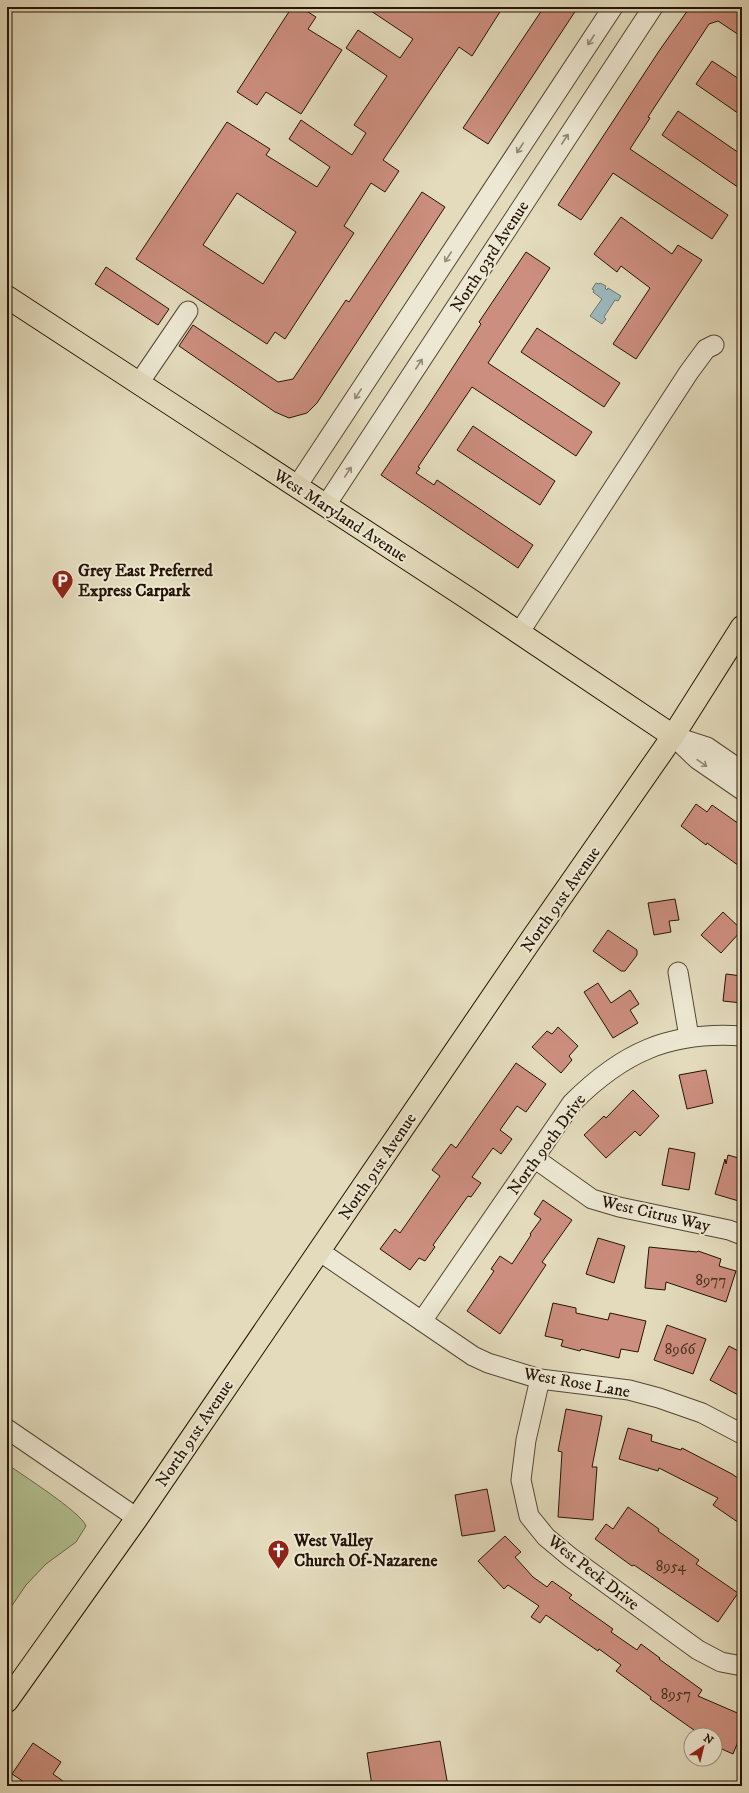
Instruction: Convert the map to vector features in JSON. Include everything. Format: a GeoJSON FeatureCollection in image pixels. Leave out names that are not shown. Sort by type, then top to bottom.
{"type":"FeatureCollection","features":[{"type":"Feature","properties":{"kind":"main road","name":"West Maryland Avenue"},"geometry":{"type":"LineString","coordinates":[[7,297],[326,505],[673,736]]}},
{"type":"Feature","properties":{"kind":"main road","name":"North 91st Avenue"},"geometry":{"type":"LineString","coordinates":[[7,1701],[137,1518],[531,940],[673,736],[742,627]]}},
{"type":"Feature","properties":{"kind":"street","name":"North 93rd Avenue"},"geometry":{"type":"LineString","coordinates":[[297,486],[613,7]]}},
{"type":"Feature","properties":{"kind":"street","name":"North 93rd Avenue"},"geometry":{"type":"LineString","coordinates":[[326,505],[653,7]]}},
{"type":"Feature","properties":{"kind":"street"},"geometry":{"type":"LineString","coordinates":[[139,383],[188,311]]}},
{"type":"Feature","properties":{"kind":"street"},"geometry":{"type":"LineString","coordinates":[[519,633],[689,372],[706,349],[714,345]]}},
{"type":"Feature","properties":{"kind":"street","name":"West Maryland Avenue"},"geometry":{"type":"LineString","coordinates":[[673,736],[707,747],[742,772]]}},
{"type":"Feature","properties":{"kind":"street","name":"West Maryland Avenue"},"geometry":{"type":"LineString","coordinates":[[673,736],[697,759],[742,790]]}},
{"type":"Feature","properties":{"kind":"street"},"geometry":{"type":"LineString","coordinates":[[678,972],[689,1037]]}},
{"type":"Feature","properties":{"kind":"street","name":"North 90th Drive"},"geometry":{"type":"LineString","coordinates":[[422,1321],[572,1103],[601,1075],[645,1050],[668,1042],[689,1037],[721,1034],[742,1036]]}},
{"type":"Feature","properties":{"kind":"street","name":"West Citrus Way"},"geometry":{"type":"LineString","coordinates":[[534,1158],[592,1198],[619,1207],[729,1230],[742,1235]]}},
{"type":"Feature","properties":{"kind":"street","name":"West Rose Lane"},"geometry":{"type":"LineString","coordinates":[[319,1251],[473,1356],[488,1363],[540,1379],[629,1390],[702,1413],[742,1434]]}},
{"type":"Feature","properties":{"kind":"street","name":"West Peck Drive"},"geometry":{"type":"LineString","coordinates":[[540,1379],[526,1440],[521,1480],[529,1516],[546,1536],[570,1557],[698,1650],[721,1662],[742,1666]]}},
{"type":"Feature","properties":{"kind":"street"},"geometry":{"type":"LineString","coordinates":[[7,1429],[137,1518]]}},
{"type":"Feature","properties":{"kind":"green space"},"geometry":{"type":"Polygon","coordinates":[[[7,1464],[63,1503],[82,1520],[86,1526],[76,1542],[46,1564],[26,1585],[7,1613],[7,1464]]]}},
{"type":"Feature","properties":{"kind":"water"},"geometry":{"type":"Polygon","coordinates":[[[596,283],[606,286],[605,288],[607,290],[608,288],[621,296],[618,301],[615,300],[604,317],[606,319],[602,324],[590,316],[602,299],[593,292],[594,290],[592,289],[596,283]]]}},
{"type":"Feature","properties":{"kind":"building"},"geometry":{"type":"Polygon","coordinates":[[[292,7],[300,7],[316,17],[308,29],[342,50],[301,114],[266,92],[257,105],[237,92],[292,7]]]}},
{"type":"Feature","properties":{"kind":"building"},"geometry":{"type":"Polygon","coordinates":[[[365,7],[503,7],[472,56],[459,47],[383,160],[399,171],[385,192],[371,183],[344,226],[354,233],[285,339],[275,332],[267,344],[136,259],[227,122],[270,149],[266,155],[317,187],[330,167],[289,139],[301,120],[352,155],[366,133],[354,125],[387,76],[346,48],[358,30],[400,58],[413,39],[365,7]],[[237,193],[203,245],[263,284],[296,232],[237,193]]]}},
{"type":"Feature","properties":{"kind":"building"},"geometry":{"type":"Polygon","coordinates":[[[544,7],[578,7],[488,144],[463,128],[544,7]]]}},
{"type":"Feature","properties":{"kind":"building"},"geometry":{"type":"Polygon","coordinates":[[[690,7],[742,7],[742,37],[718,21],[709,24],[648,117],[650,118],[630,149],[728,215],[712,239],[613,173],[581,220],[558,205],[659,51],[690,7]]]}},
{"type":"Feature","properties":{"kind":"building"},"geometry":{"type":"Polygon","coordinates":[[[712,61],[742,81],[742,116],[696,84],[712,61]]]}},
{"type":"Feature","properties":{"kind":"building"},"geometry":{"type":"Polygon","coordinates":[[[678,111],[742,155],[742,190],[662,135],[678,111]]]}},
{"type":"Feature","properties":{"kind":"building"},"geometry":{"type":"Polygon","coordinates":[[[422,192],[445,207],[317,403],[307,413],[289,418],[275,412],[179,346],[193,325],[278,382],[293,379],[346,300],[349,302],[422,192]]]}},
{"type":"Feature","properties":{"kind":"building"},"geometry":{"type":"Polygon","coordinates":[[[621,217],[672,254],[678,245],[702,260],[636,359],[613,344],[650,288],[621,266],[617,272],[594,254],[621,217]]]}},
{"type":"Feature","properties":{"kind":"building"},"geometry":{"type":"Polygon","coordinates":[[[526,252],[550,268],[488,363],[592,432],[576,456],[472,387],[418,467],[420,468],[416,473],[434,485],[437,480],[533,545],[518,568],[381,475],[429,404],[481,324],[479,322],[526,252]]]}},
{"type":"Feature","properties":{"kind":"building"},"geometry":{"type":"Polygon","coordinates":[[[106,267],[169,309],[158,325],[95,284],[106,267]]]}},
{"type":"Feature","properties":{"kind":"building"},"geometry":{"type":"Polygon","coordinates":[[[537,328],[620,383],[604,407],[521,352],[537,328]]]}},
{"type":"Feature","properties":{"kind":"building"},"geometry":{"type":"Polygon","coordinates":[[[473,426],[555,481],[540,505],[457,450],[473,426]]]}},
{"type":"Feature","properties":{"kind":"building"},"geometry":{"type":"Polygon","coordinates":[[[696,804],[707,812],[712,805],[742,826],[742,868],[707,843],[706,845],[681,826],[696,804]]]}},
{"type":"Feature","properties":{"kind":"building"},"geometry":{"type":"Polygon","coordinates":[[[675,899],[679,920],[669,921],[671,932],[654,935],[648,903],[675,899]]]}},
{"type":"Feature","properties":{"kind":"building"},"geometry":{"type":"Polygon","coordinates":[[[723,912],[742,930],[721,953],[701,935],[723,912]]]}},
{"type":"Feature","properties":{"kind":"building"},"geometry":{"type":"Polygon","coordinates":[[[608,930],[637,950],[637,955],[625,971],[621,971],[593,951],[608,930]]]}},
{"type":"Feature","properties":{"kind":"building"},"geometry":{"type":"Polygon","coordinates":[[[726,974],[742,976],[742,1003],[723,1001],[726,974]]]}},
{"type":"Feature","properties":{"kind":"building"},"geometry":{"type":"Polygon","coordinates":[[[598,983],[611,1003],[630,990],[639,1004],[630,1010],[638,1023],[613,1038],[584,992],[598,983]]]}},
{"type":"Feature","properties":{"kind":"building"},"geometry":{"type":"Polygon","coordinates":[[[558,1027],[578,1046],[569,1056],[572,1060],[561,1073],[532,1047],[547,1031],[552,1034],[558,1027]]]}},
{"type":"Feature","properties":{"kind":"building"},"geometry":{"type":"Polygon","coordinates":[[[516,1063],[546,1084],[526,1112],[517,1106],[500,1130],[512,1139],[501,1154],[493,1148],[472,1177],[481,1183],[471,1197],[468,1196],[433,1245],[435,1247],[425,1261],[419,1258],[410,1270],[380,1249],[395,1229],[400,1233],[440,1176],[432,1170],[451,1144],[456,1148],[516,1063]]]}},
{"type":"Feature","properties":{"kind":"building"},"geometry":{"type":"Polygon","coordinates":[[[706,1070],[713,1103],[687,1109],[679,1075],[706,1070]]]}},
{"type":"Feature","properties":{"kind":"building"},"geometry":{"type":"Polygon","coordinates":[[[633,1090],[659,1116],[640,1136],[635,1131],[606,1158],[584,1135],[604,1116],[606,1118],[633,1090]]]}},
{"type":"Feature","properties":{"kind":"building"},"geometry":{"type":"Polygon","coordinates":[[[669,1148],[695,1153],[689,1190],[662,1185],[669,1148]]]}},
{"type":"Feature","properties":{"kind":"building"},"geometry":{"type":"Polygon","coordinates":[[[728,1155],[742,1159],[742,1202],[715,1194],[725,1159],[726,1164],[728,1155]]]}},
{"type":"Feature","properties":{"kind":"building"},"geometry":{"type":"Polygon","coordinates":[[[543,1200],[572,1220],[542,1262],[546,1265],[500,1334],[467,1311],[494,1271],[491,1269],[500,1256],[512,1264],[541,1219],[534,1214],[543,1200]]]}},
{"type":"Feature","properties":{"kind":"building"},"geometry":{"type":"Polygon","coordinates":[[[598,1238],[625,1246],[614,1283],[586,1274],[598,1238]]]}},
{"type":"Feature","properties":{"kind":"building"},"geometry":{"type":"Polygon","coordinates":[[[649,1247],[698,1251],[721,1259],[719,1266],[736,1271],[726,1302],[666,1282],[665,1290],[645,1288],[649,1247]]]}},
{"type":"Feature","properties":{"kind":"building"},"geometry":{"type":"Polygon","coordinates":[[[553,1303],[576,1308],[576,1313],[608,1320],[610,1313],[646,1321],[638,1352],[621,1349],[619,1358],[561,1346],[563,1340],[545,1336],[553,1303]]]}},
{"type":"Feature","properties":{"kind":"building"},"geometry":{"type":"Polygon","coordinates":[[[667,1325],[706,1339],[693,1374],[654,1360],[667,1325]]]}},
{"type":"Feature","properties":{"kind":"building"},"geometry":{"type":"Polygon","coordinates":[[[729,1346],[742,1353],[742,1397],[710,1380],[729,1346]]]}},
{"type":"Feature","properties":{"kind":"building"},"geometry":{"type":"Polygon","coordinates":[[[566,1409],[602,1416],[592,1467],[597,1467],[593,1520],[558,1517],[562,1452],[558,1451],[566,1409]]]}},
{"type":"Feature","properties":{"kind":"building"},"geometry":{"type":"Polygon","coordinates":[[[628,1428],[652,1435],[651,1441],[681,1450],[682,1448],[732,1474],[742,1481],[742,1525],[713,1505],[718,1498],[659,1468],[658,1471],[619,1459],[628,1428]]]}},
{"type":"Feature","properties":{"kind":"building"},"geometry":{"type":"Polygon","coordinates":[[[487,1489],[495,1531],[462,1536],[455,1495],[487,1489]]]}},
{"type":"Feature","properties":{"kind":"building"},"geometry":{"type":"Polygon","coordinates":[[[628,1507],[659,1529],[658,1531],[699,1560],[696,1564],[738,1593],[718,1622],[634,1565],[632,1566],[595,1539],[606,1524],[613,1529],[628,1507]]]}},
{"type":"Feature","properties":{"kind":"building"},"geometry":{"type":"Polygon","coordinates":[[[505,1536],[521,1552],[515,1557],[533,1577],[547,1587],[552,1581],[572,1595],[569,1598],[613,1629],[611,1632],[637,1650],[641,1644],[702,1690],[698,1696],[742,1715],[742,1732],[733,1754],[723,1750],[723,1727],[690,1727],[650,1699],[651,1697],[616,1671],[621,1665],[599,1649],[598,1651],[546,1615],[540,1623],[531,1617],[539,1606],[508,1585],[504,1589],[478,1561],[505,1536]]]}},
{"type":"Feature","properties":{"kind":"building"},"geometry":{"type":"Polygon","coordinates":[[[440,1741],[448,1786],[372,1786],[367,1753],[440,1741]]]}},
{"type":"Feature","properties":{"kind":"building"},"geometry":{"type":"Polygon","coordinates":[[[33,1743],[61,1762],[53,1774],[70,1786],[30,1786],[12,1774],[33,1743]]]}},
{"type":"Feature","properties":{"kind":"place","name":"Grey East Preferred Express Carpark"},"geometry":{"type":"Point","coordinates":[63,600]}},
{"type":"Feature","properties":{"kind":"place","name":"West Valley Church Of-Nazarene"},"geometry":{"type":"Point","coordinates":[278,1570]}}]}
